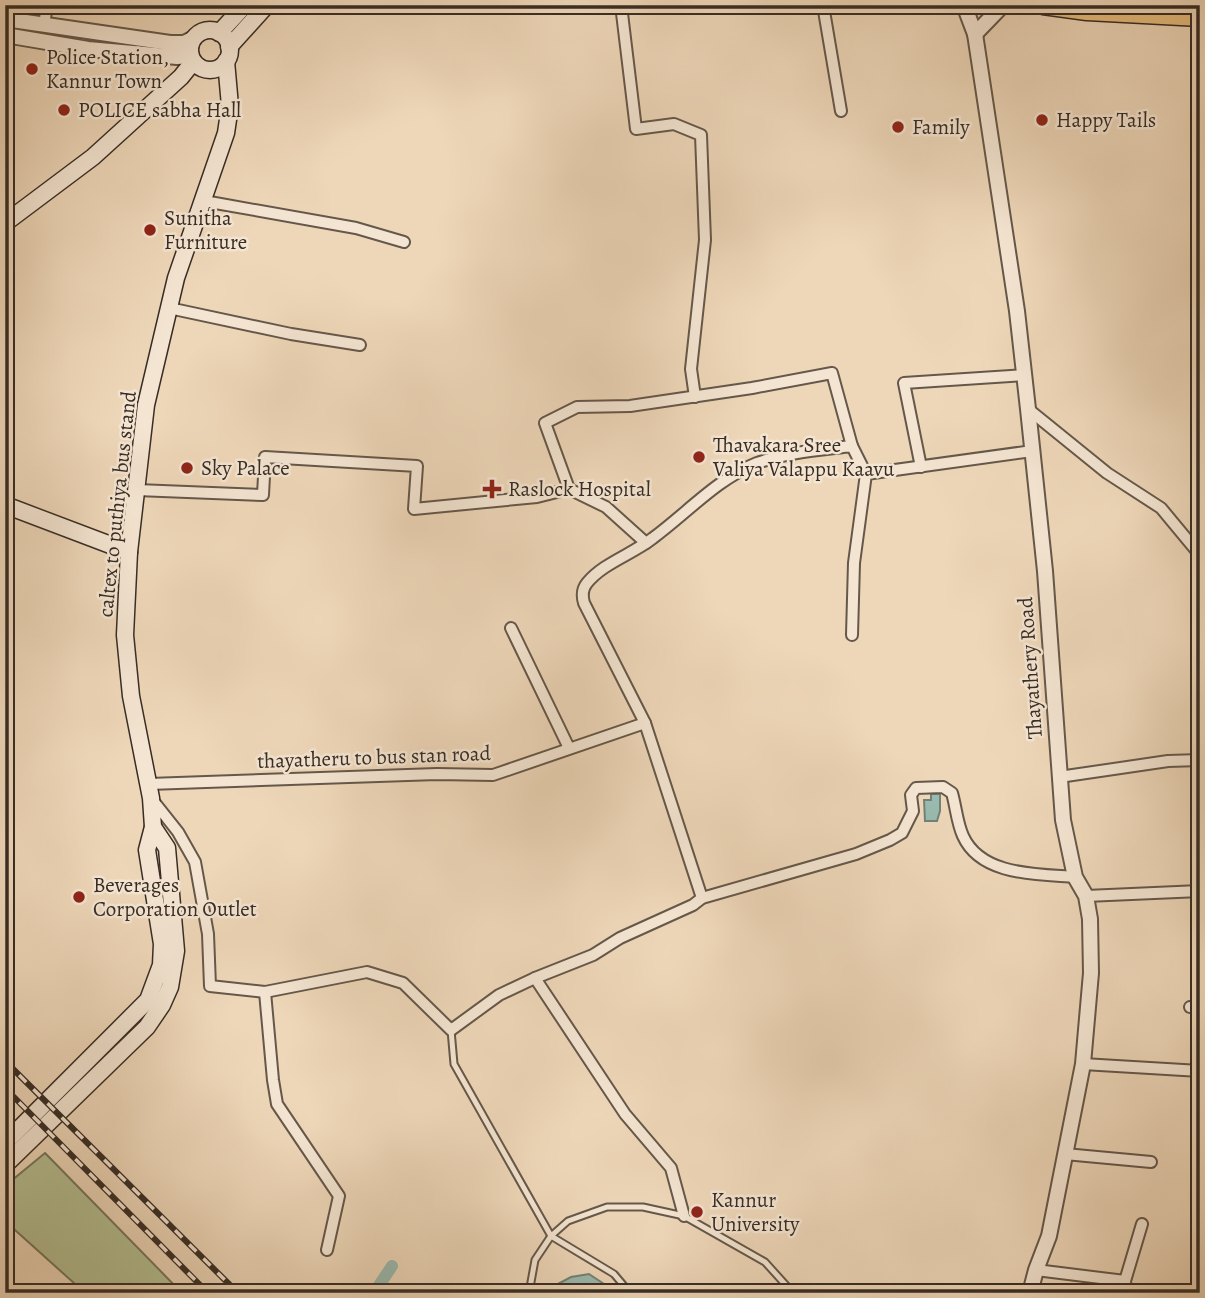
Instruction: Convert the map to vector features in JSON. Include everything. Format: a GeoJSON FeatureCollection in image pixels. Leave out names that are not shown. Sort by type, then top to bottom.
{"type":"FeatureCollection","features":[{"type":"Feature","properties":{"kind":"highway"},"geometry":{"type":"LineString","coordinates":[[1042,5],[1087,11],[1200,17]]}},
{"type":"Feature","properties":{"kind":"main road"},"geometry":{"type":"LineString","coordinates":[[219,33],[245,5]]}},
{"type":"Feature","properties":{"kind":"main road"},"geometry":{"type":"LineString","coordinates":[[219,33],[206,31],[194,38],[190,50],[192,59],[202,69],[213,70],[267,5]]}},
{"type":"Feature","properties":{"kind":"main road"},"geometry":{"type":"LineString","coordinates":[[219,33],[228,54]]}},
{"type":"Feature","properties":{"kind":"main road","name":"caltex to puthiya bus stand"},"geometry":{"type":"LineString","coordinates":[[5,1143],[148,1000],[158,976],[162,944],[147,850],[153,827],[150,791],[141,758],[125,635],[129,552],[146,405],[176,278],[226,133],[230,106],[228,54]]}},
{"type":"Feature","properties":{"kind":"main road"},"geometry":{"type":"LineString","coordinates":[[5,223],[93,157],[180,77],[192,59]]}},
{"type":"Feature","properties":{"kind":"main road"},"geometry":{"type":"LineString","coordinates":[[5,506],[129,552]]}},
{"type":"Feature","properties":{"kind":"main road"},"geometry":{"type":"LineString","coordinates":[[5,1165],[147,1027],[170,987],[176,951],[167,848],[153,827]]}},
{"type":"Feature","properties":{"kind":"street"},"geometry":{"type":"LineString","coordinates":[[44,25],[47,5]]}},
{"type":"Feature","properties":{"kind":"street"},"geometry":{"type":"LineString","coordinates":[[621,5],[636,129],[674,124],[701,135],[705,240],[691,369],[695,397]]}},
{"type":"Feature","properties":{"kind":"street"},"geometry":{"type":"LineString","coordinates":[[822,5],[841,111]]}},
{"type":"Feature","properties":{"kind":"street","name":"Thayathery Road"},"geometry":{"type":"LineString","coordinates":[[964,5],[975,34],[1017,311],[1045,571],[1063,820],[1075,877],[1086,896],[1090,919],[1091,974],[1083,1064],[1049,1236],[1030,1293]]}},
{"type":"Feature","properties":{"kind":"street"},"geometry":{"type":"LineString","coordinates":[[975,34],[1003,5]]}},
{"type":"Feature","properties":{"kind":"street"},"geometry":{"type":"LineString","coordinates":[[5,19],[170,43],[184,43],[194,38]]}},
{"type":"Feature","properties":{"kind":"street"},"geometry":{"type":"LineString","coordinates":[[5,35],[88,49],[192,59]]}},
{"type":"Feature","properties":{"kind":"street"},"geometry":{"type":"LineString","coordinates":[[204,201],[356,228],[404,242]]}},
{"type":"Feature","properties":{"kind":"street"},"geometry":{"type":"LineString","coordinates":[[169,308],[291,334],[360,345]]}},
{"type":"Feature","properties":{"kind":"street"},"geometry":{"type":"LineString","coordinates":[[569,489],[545,423],[577,407],[630,406],[832,373],[852,446],[866,474],[854,563],[852,635]]}},
{"type":"Feature","properties":{"kind":"street"},"geometry":{"type":"LineString","coordinates":[[921,467],[904,383],[1024,375]]}},
{"type":"Feature","properties":{"kind":"street"},"geometry":{"type":"LineString","coordinates":[[1028,409],[1107,473],[1161,508],[1200,555]]}},
{"type":"Feature","properties":{"kind":"street"},"geometry":{"type":"LineString","coordinates":[[702,898],[645,723],[582,596],[584,586],[646,543],[724,481],[757,464],[794,453],[852,446]]}},
{"type":"Feature","properties":{"kind":"street"},"geometry":{"type":"LineString","coordinates":[[866,474],[1032,451]]}},
{"type":"Feature","properties":{"kind":"street"},"geometry":{"type":"LineString","coordinates":[[137,490],[263,495],[265,457],[417,466],[414,509],[537,497],[569,489],[606,507],[646,543]]}},
{"type":"Feature","properties":{"kind":"street"},"geometry":{"type":"LineString","coordinates":[[511,628],[569,748]]}},
{"type":"Feature","properties":{"kind":"street","name":"thayatheru to bus stan road"},"geometry":{"type":"LineString","coordinates":[[150,791],[437,774],[493,775],[645,723]]}},
{"type":"Feature","properties":{"kind":"street"},"geometry":{"type":"LineString","coordinates":[[1059,777],[1168,761],[1200,760]]}},
{"type":"Feature","properties":{"kind":"street"},"geometry":{"type":"LineString","coordinates":[[150,791],[195,862],[208,934],[210,986],[265,992],[367,972],[403,982],[451,1030],[499,995],[593,955],[620,938],[693,905],[702,898],[856,854],[890,840],[902,833],[912,811],[911,795],[916,788],[943,787],[952,793],[963,837],[973,852],[992,865],[1037,874],[1075,877]]}},
{"type":"Feature","properties":{"kind":"street"},"geometry":{"type":"LineString","coordinates":[[1086,896],[1200,891]]}},
{"type":"Feature","properties":{"kind":"street"},"geometry":{"type":"LineString","coordinates":[[535,978],[625,1114],[671,1168],[684,1216]]}},
{"type":"Feature","properties":{"kind":"street"},"geometry":{"type":"LineString","coordinates":[[265,992],[272,1080],[278,1104],[338,1196],[327,1250]]}},
{"type":"Feature","properties":{"kind":"street"},"geometry":{"type":"LineString","coordinates":[[1083,1064],[1200,1071]]}},
{"type":"Feature","properties":{"kind":"street"},"geometry":{"type":"LineString","coordinates":[[1065,1154],[1151,1162]]}},
{"type":"Feature","properties":{"kind":"street"},"geometry":{"type":"LineString","coordinates":[[1036,1270],[1126,1287],[1142,1224]]}},
{"type":"Feature","properties":{"kind":"lane"},"geometry":{"type":"LineString","coordinates":[[451,1030],[454,1064],[551,1236],[614,1274],[630,1293]]}},
{"type":"Feature","properties":{"kind":"lane"},"geometry":{"type":"LineString","coordinates":[[529,1293],[535,1260],[551,1236],[568,1221],[607,1207],[643,1206],[684,1216],[765,1262],[793,1293]]}},
{"type":"Feature","properties":{"kind":"green space"},"geometry":{"type":"Polygon","coordinates":[[[45,1153],[182,1293],[85,1293],[5,1221],[5,1186],[45,1153]]]}},
{"type":"Feature","properties":{"kind":"water"},"geometry":{"type":"Polygon","coordinates":[[[931,794],[940,794],[940,811],[937,821],[925,821],[924,800],[931,800],[931,794]]]}},
{"type":"Feature","properties":{"kind":"water"},"geometry":{"type":"Polygon","coordinates":[[[589,1274],[604,1284],[611,1293],[552,1293],[554,1286],[571,1277],[589,1274]]]}},
{"type":"Feature","properties":{"kind":"waterway"},"geometry":{"type":"LineString","coordinates":[[374,1293],[392,1266]]}},
{"type":"Feature","properties":{"kind":"railway"},"geometry":{"type":"LineString","coordinates":[[5,1061],[238,1293]]}},
{"type":"Feature","properties":{"kind":"railway"},"geometry":{"type":"LineString","coordinates":[[5,1088],[208,1293]]}},
{"type":"Feature","properties":{"kind":"place","name":"Police Station, Kannur Town"},"geometry":{"type":"Point","coordinates":[32,69]}},
{"type":"Feature","properties":{"kind":"place","name":"POLICE sabha Hall"},"geometry":{"type":"Point","coordinates":[64,110]}},
{"type":"Feature","properties":{"kind":"place","name":"Happy Tails"},"geometry":{"type":"Point","coordinates":[1042,120]}},
{"type":"Feature","properties":{"kind":"place","name":"Family"},"geometry":{"type":"Point","coordinates":[898,127]}},
{"type":"Feature","properties":{"kind":"place","name":"Sunitha Furniture"},"geometry":{"type":"Point","coordinates":[150,230]}},
{"type":"Feature","properties":{"kind":"place","name":"Thavakara Sree Valiya Valappu Kaavu"},"geometry":{"type":"Point","coordinates":[699,457]}},
{"type":"Feature","properties":{"kind":"place","name":"Sky Palace"},"geometry":{"type":"Point","coordinates":[187,468]}},
{"type":"Feature","properties":{"kind":"place","name":"Raslock Hospital"},"geometry":{"type":"Point","coordinates":[492,489]}},
{"type":"Feature","properties":{"kind":"place","name":"Beverages Corporation Outlet"},"geometry":{"type":"Point","coordinates":[79,897]}},
{"type":"Feature","properties":{"kind":"place","name":"Kannur University"},"geometry":{"type":"Point","coordinates":[697,1212]}}]}
